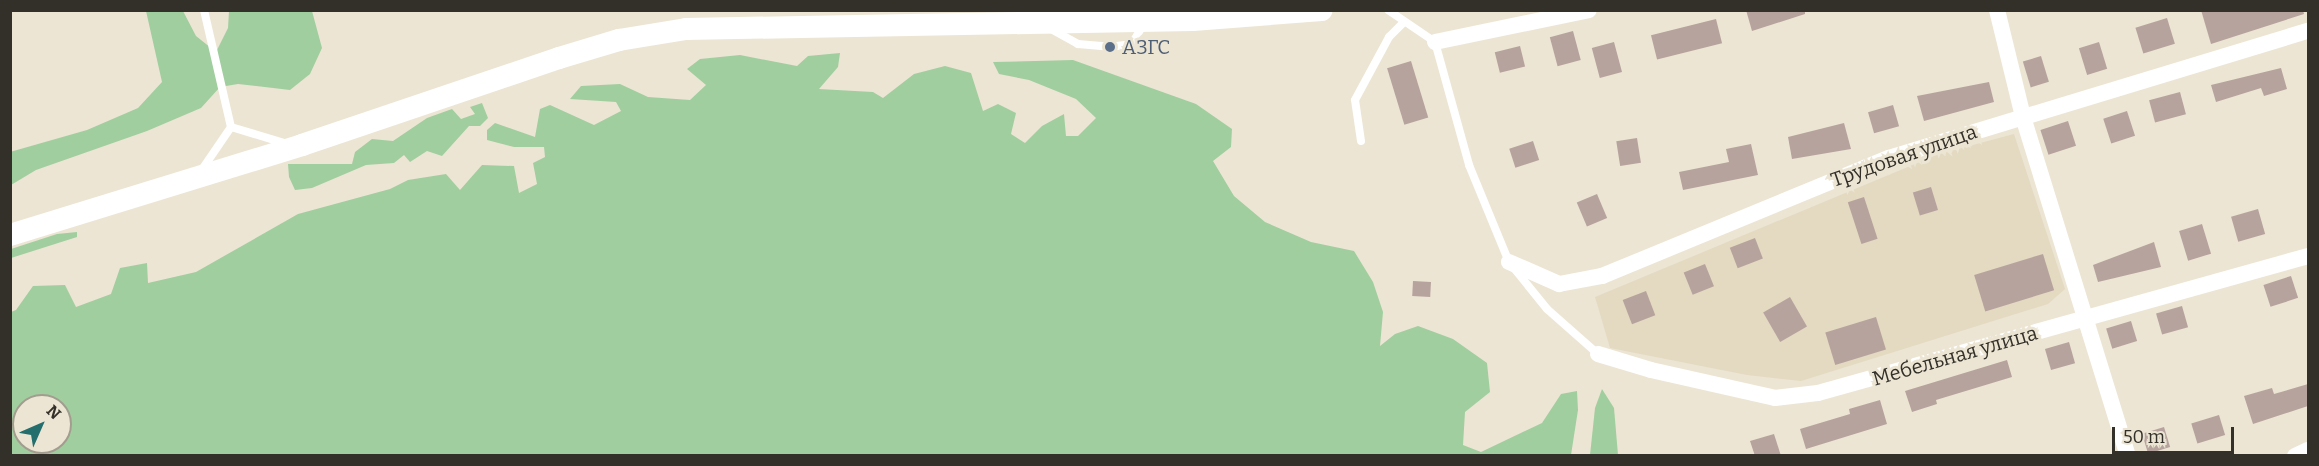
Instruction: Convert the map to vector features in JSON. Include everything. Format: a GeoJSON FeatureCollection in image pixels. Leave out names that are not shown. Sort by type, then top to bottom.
{"type":"FeatureCollection","features":[{"type":"Feature","properties":{"kind":"main road"},"geometry":{"type":"LineString","coordinates":[[10,235],[302,145],[619,40],[686,29],[1145,21],[1270,17],[1322,10]]}},
{"type":"Feature","properties":{"kind":"street"},"geometry":{"type":"LineString","coordinates":[[1435,42],[1589,10]]}},
{"type":"Feature","properties":{"kind":"street"},"geometry":{"type":"LineString","coordinates":[[1997,10],[2023,117],[2083,318],[2128,456]]}},
{"type":"Feature","properties":{"kind":"street","name":"Трудовая улица"},"geometry":{"type":"LineString","coordinates":[[1509,262],[1559,284],[1602,276],[1889,158],[2308,31]]}},
{"type":"Feature","properties":{"kind":"street","name":"Мебельная улица"},"geometry":{"type":"LineString","coordinates":[[1598,354],[1651,370],[1775,398],[1818,393],[1890,376],[2083,318],[2308,256]]}},
{"type":"Feature","properties":{"kind":"street"},"geometry":{"type":"LineString","coordinates":[[2295,456],[2308,450]]}},
{"type":"Feature","properties":{"kind":"lane"},"geometry":{"type":"LineString","coordinates":[[195,179],[231,127],[204,10]]}},
{"type":"Feature","properties":{"kind":"lane"},"geometry":{"type":"LineString","coordinates":[[1388,10],[1403,23],[1435,42],[1469,165],[1509,262],[1547,309],[1598,354]]}},
{"type":"Feature","properties":{"kind":"lane"},"geometry":{"type":"LineString","coordinates":[[1360,141],[1355,100],[1389,38],[1403,23]]}},
{"type":"Feature","properties":{"kind":"lane"},"geometry":{"type":"LineString","coordinates":[[231,127],[266,140],[302,145]]}},
{"type":"Feature","properties":{"kind":"shaded area"},"geometry":{"type":"Polygon","coordinates":[[[2014,134],[2065,289],[2048,304],[1801,381],[1747,375],[1610,348],[1595,297],[1939,154],[2014,134]]]}},
{"type":"Feature","properties":{"kind":"green space"},"geometry":{"type":"Polygon","coordinates":[[[146,11],[183,11],[196,36],[216,52],[228,28],[229,11],[312,11],[322,48],[310,74],[290,90],[238,84],[220,87],[201,108],[147,131],[36,170],[11,185],[10,152],[87,130],[138,108],[162,82],[146,11]]]}},
{"type":"Feature","properties":{"kind":"green space"},"geometry":{"type":"Polygon","coordinates":[[[840,53],[838,67],[819,89],[873,92],[883,98],[914,74],[945,66],[971,73],[983,111],[998,104],[1016,113],[1011,134],[1025,143],[1042,126],[1064,114],[1066,136],[1078,136],[1096,118],[1076,99],[1029,80],[999,74],[993,62],[1073,60],[1196,104],[1232,129],[1231,147],[1213,161],[1234,196],[1265,222],[1311,242],[1354,251],[1373,282],[1383,312],[1380,346],[1395,334],[1418,326],[1453,339],[1487,363],[1490,392],[1465,412],[1463,445],[1481,452],[1542,423],[1561,394],[1577,391],[1578,410],[1571,455],[11,455],[11,312],[16,310],[33,286],[65,285],[76,307],[111,294],[120,268],[147,263],[148,283],[196,272],[298,214],[390,189],[408,180],[446,174],[460,190],[482,165],[514,166],[519,193],[537,184],[533,163],[545,157],[544,147],[514,147],[487,140],[487,130],[495,123],[535,137],[540,109],[550,105],[594,125],[621,111],[616,102],[570,99],[581,86],[620,84],[648,97],[690,100],[706,85],[687,69],[700,59],[740,55],[797,66],[808,56],[840,53]]]}},
{"type":"Feature","properties":{"kind":"green space"},"geometry":{"type":"Polygon","coordinates":[[[482,103],[488,118],[480,126],[469,126],[442,156],[427,151],[410,162],[404,155],[394,163],[366,165],[312,188],[295,190],[289,177],[288,164],[352,164],[355,152],[372,139],[393,141],[427,118],[452,109],[461,119],[475,114],[470,107],[482,103]]]}},
{"type":"Feature","properties":{"kind":"green space"},"geometry":{"type":"Polygon","coordinates":[[[77,232],[77,237],[11,258],[11,249],[57,234],[77,232]]]}},
{"type":"Feature","properties":{"kind":"green space"},"geometry":{"type":"Polygon","coordinates":[[[1602,389],[1614,408],[1618,455],[1590,455],[1595,408],[1602,389]]]}},
{"type":"Feature","properties":{"kind":"building"},"geometry":{"type":"Polygon","coordinates":[[[1746,10],[1805,10],[1805,14],[1752,31],[1746,10]]]}},
{"type":"Feature","properties":{"kind":"building"},"geometry":{"type":"Polygon","coordinates":[[[2201,10],[2303,10],[2304,14],[2211,44],[2201,10]]]}},
{"type":"Feature","properties":{"kind":"building"},"geometry":{"type":"Polygon","coordinates":[[[2167,18],[2175,44],[2143,53],[2135,28],[2167,18]]]}},
{"type":"Feature","properties":{"kind":"building"},"geometry":{"type":"Polygon","coordinates":[[[1716,19],[1722,43],[1657,59],[1651,35],[1716,19]]]}},
{"type":"Feature","properties":{"kind":"building"},"geometry":{"type":"Polygon","coordinates":[[[1573,31],[1581,60],[1558,66],[1550,37],[1573,31]]]}},
{"type":"Feature","properties":{"kind":"building"},"geometry":{"type":"Polygon","coordinates":[[[1614,42],[1622,72],[1600,78],[1592,48],[1614,42]]]}},
{"type":"Feature","properties":{"kind":"building"},"geometry":{"type":"Polygon","coordinates":[[[2099,42],[2107,69],[2087,75],[2079,48],[2099,42]]]}},
{"type":"Feature","properties":{"kind":"building"},"geometry":{"type":"Polygon","coordinates":[[[1520,46],[1525,66],[1500,73],[1495,52],[1520,46]]]}},
{"type":"Feature","properties":{"kind":"building"},"geometry":{"type":"Polygon","coordinates":[[[2041,56],[2049,82],[2031,87],[2023,62],[2041,56]]]}},
{"type":"Feature","properties":{"kind":"building"},"geometry":{"type":"Polygon","coordinates":[[[1411,61],[1428,117],[1404,125],[1387,68],[1411,61]]]}},
{"type":"Feature","properties":{"kind":"building"},"geometry":{"type":"Polygon","coordinates":[[[2281,68],[2287,89],[2264,96],[2261,88],[2216,102],[2211,85],[2281,68]]]}},
{"type":"Feature","properties":{"kind":"building"},"geometry":{"type":"Polygon","coordinates":[[[1989,82],[1994,102],[1924,121],[1917,96],[1989,82]]]}},
{"type":"Feature","properties":{"kind":"building"},"geometry":{"type":"Polygon","coordinates":[[[2180,92],[2186,114],[2155,122],[2149,100],[2180,92]]]}},
{"type":"Feature","properties":{"kind":"building"},"geometry":{"type":"Polygon","coordinates":[[[1893,105],[1899,126],[1874,133],[1868,112],[1893,105]]]}},
{"type":"Feature","properties":{"kind":"building"},"geometry":{"type":"Polygon","coordinates":[[[2127,111],[2135,136],[2111,143],[2103,119],[2127,111]]]}},
{"type":"Feature","properties":{"kind":"building"},"geometry":{"type":"Polygon","coordinates":[[[2068,121],[2076,146],[2048,155],[2040,130],[2068,121]]]}},
{"type":"Feature","properties":{"kind":"building"},"geometry":{"type":"Polygon","coordinates":[[[1844,123],[1851,149],[1792,159],[1788,137],[1844,123]]]}},
{"type":"Feature","properties":{"kind":"building"},"geometry":{"type":"Polygon","coordinates":[[[1637,138],[1641,163],[1620,166],[1616,141],[1637,138]]]}},
{"type":"Feature","properties":{"kind":"building"},"geometry":{"type":"Polygon","coordinates":[[[1533,141],[1539,160],[1515,168],[1509,149],[1533,141]]]}},
{"type":"Feature","properties":{"kind":"building"},"geometry":{"type":"Polygon","coordinates":[[[1751,144],[1758,175],[1683,190],[1679,172],[1729,162],[1726,149],[1751,144]]]}},
{"type":"Feature","properties":{"kind":"building"},"geometry":{"type":"Polygon","coordinates":[[[1931,187],[1938,210],[1920,216],[1913,193],[1931,187]]]}},
{"type":"Feature","properties":{"kind":"building"},"geometry":{"type":"Polygon","coordinates":[[[1597,194],[1607,218],[1587,227],[1577,203],[1597,194]]]}},
{"type":"Feature","properties":{"kind":"building"},"geometry":{"type":"Polygon","coordinates":[[[1864,197],[1878,239],[1861,244],[1848,202],[1864,197]]]}},
{"type":"Feature","properties":{"kind":"building"},"geometry":{"type":"Polygon","coordinates":[[[2258,209],[2265,234],[2238,242],[2231,217],[2258,209]]]}},
{"type":"Feature","properties":{"kind":"building"},"geometry":{"type":"Polygon","coordinates":[[[2202,224],[2211,254],[2188,261],[2179,231],[2202,224]]]}},
{"type":"Feature","properties":{"kind":"building"},"geometry":{"type":"Polygon","coordinates":[[[1755,238],[1763,259],[1738,268],[1730,248],[1755,238]]]}},
{"type":"Feature","properties":{"kind":"building"},"geometry":{"type":"Polygon","coordinates":[[[2154,242],[2161,267],[2098,282],[2093,265],[2154,242]]]}},
{"type":"Feature","properties":{"kind":"building"},"geometry":{"type":"Polygon","coordinates":[[[2043,254],[2054,290],[1985,311],[1974,275],[2043,254]]]}},
{"type":"Feature","properties":{"kind":"building"},"geometry":{"type":"Polygon","coordinates":[[[1705,264],[1714,286],[1693,295],[1684,273],[1705,264]]]}},
{"type":"Feature","properties":{"kind":"building"},"geometry":{"type":"Polygon","coordinates":[[[2291,276],[2298,298],[2271,307],[2263,285],[2291,276]]]}},
{"type":"Feature","properties":{"kind":"building"},"geometry":{"type":"Polygon","coordinates":[[[1413,281],[1431,282],[1430,297],[1412,296],[1413,281]]]}},
{"type":"Feature","properties":{"kind":"building"},"geometry":{"type":"Polygon","coordinates":[[[1646,291],[1655,315],[1632,324],[1623,300],[1646,291]]]}},
{"type":"Feature","properties":{"kind":"building"},"geometry":{"type":"Polygon","coordinates":[[[1790,297],[1807,326],[1780,342],[1763,312],[1790,297]]]}},
{"type":"Feature","properties":{"kind":"building"},"geometry":{"type":"Polygon","coordinates":[[[2182,306],[2188,327],[2162,335],[2156,313],[2182,306]]]}},
{"type":"Feature","properties":{"kind":"building"},"geometry":{"type":"Polygon","coordinates":[[[1876,317],[1886,350],[1835,365],[1825,332],[1876,317]]]}},
{"type":"Feature","properties":{"kind":"building"},"geometry":{"type":"Polygon","coordinates":[[[2131,321],[2137,341],[2112,349],[2106,329],[2131,321]]]}},
{"type":"Feature","properties":{"kind":"building"},"geometry":{"type":"Polygon","coordinates":[[[2069,342],[2075,363],[2051,370],[2045,349],[2069,342]]]}},
{"type":"Feature","properties":{"kind":"building"},"geometry":{"type":"Polygon","coordinates":[[[2007,360],[2012,377],[1936,400],[1937,404],[1912,412],[1905,391],[2007,360]]]}},
{"type":"Feature","properties":{"kind":"building"},"geometry":{"type":"Polygon","coordinates":[[[2308,384],[2308,406],[2253,424],[2244,396],[2272,388],[2274,394],[2308,384]]]}},
{"type":"Feature","properties":{"kind":"building"},"geometry":{"type":"Polygon","coordinates":[[[1880,400],[1887,424],[1806,449],[1800,429],[1850,414],[1849,409],[1880,400]]]}},
{"type":"Feature","properties":{"kind":"building"},"geometry":{"type":"Polygon","coordinates":[[[2219,415],[2225,435],[2197,444],[2191,423],[2219,415]]]}},
{"type":"Feature","properties":{"kind":"building"},"geometry":{"type":"Polygon","coordinates":[[[2164,427],[2170,447],[2148,454],[2142,434],[2164,427]]]}},
{"type":"Feature","properties":{"kind":"building"},"geometry":{"type":"Polygon","coordinates":[[[1774,434],[1781,456],[1755,456],[1750,441],[1774,434]]]}},
{"type":"Feature","properties":{"kind":"place","name":"АЗГС"},"geometry":{"type":"Point","coordinates":[1110,47]}}]}
